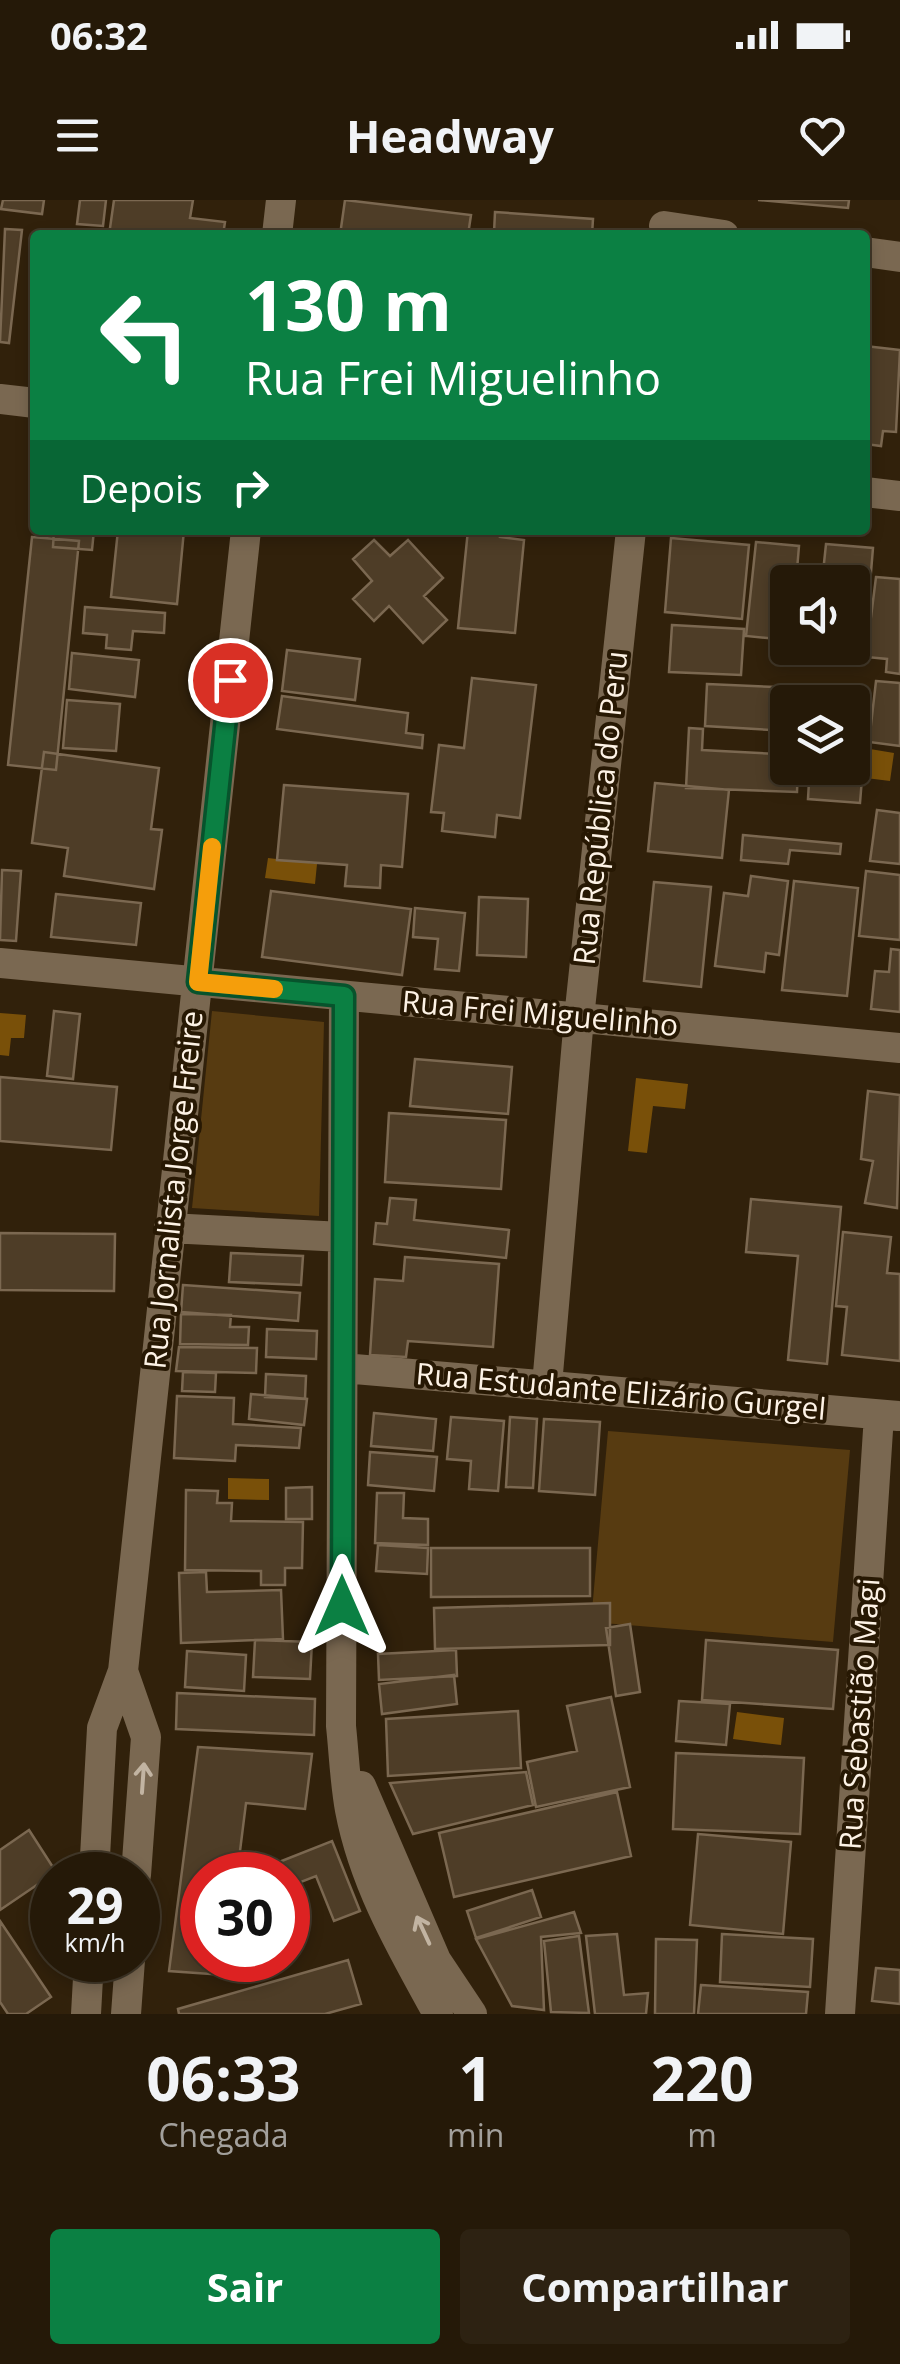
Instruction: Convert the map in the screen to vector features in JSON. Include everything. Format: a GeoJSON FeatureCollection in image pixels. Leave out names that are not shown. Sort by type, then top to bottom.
{"type":"FeatureCollection","features":[{"type":"Feature","properties":{"kind":"street"},"geometry":{"type":"LineString","coordinates":[[277,230],[280,200]]}},
{"type":"Feature","properties":{"kind":"street"},"geometry":{"type":"LineString","coordinates":[[665,220],[704,230]]}},
{"type":"Feature","properties":{"kind":"street"},"geometry":{"type":"LineString","coordinates":[[870,253],[900,256]]}},
{"type":"Feature","properties":{"kind":"street"},"geometry":{"type":"LineString","coordinates":[[0,399],[30,402]]}},
{"type":"Feature","properties":{"kind":"street"},"geometry":{"type":"LineString","coordinates":[[870,493],[900,496]]}},
{"type":"Feature","properties":{"kind":"street","name":"Rua Jornalista Jorge Freire"},"geometry":{"type":"LineString","coordinates":[[95,1852],[102,1728],[122,1671],[245,535]]}},
{"type":"Feature","properties":{"kind":"street","name":"Rua República do Peru"},"geometry":{"type":"LineString","coordinates":[[547,1386],[579,1018],[631,535]]}},
{"type":"Feature","properties":{"kind":"street","name":"Rua Frei Miguelinho"},"geometry":{"type":"LineString","coordinates":[[0,962],[900,1048]]}},
{"type":"Feature","properties":{"kind":"street"},"geometry":{"type":"LineString","coordinates":[[344,996],[342,1726],[350,1810],[364,1860],[389,1926],[438,2014]]}},
{"type":"Feature","properties":{"kind":"street"},"geometry":{"type":"LineString","coordinates":[[169,1228],[343,1237]]}},
{"type":"Feature","properties":{"kind":"street","name":"Rua Estudante Elizário Gurgel"},"geometry":{"type":"LineString","coordinates":[[343,1368],[890,1416]]}},
{"type":"Feature","properties":{"kind":"street","name":"Rua Sebastião Magi"},"geometry":{"type":"LineString","coordinates":[[840,2014],[890,1416]]}},
{"type":"Feature","properties":{"kind":"street","name":"Rua Jornalista Jorge Freire"},"geometry":{"type":"LineString","coordinates":[[122,1671],[146,1737],[138,1852]]}},
{"type":"Feature","properties":{"kind":"street"},"geometry":{"type":"LineString","coordinates":[[342,1726],[394,1868],[436,1960],[472,2014]]}},
{"type":"Feature","properties":{"kind":"street"},"geometry":{"type":"LineString","coordinates":[[86,2014],[88,1982]]}},
{"type":"Feature","properties":{"kind":"street"},"geometry":{"type":"LineString","coordinates":[[126,2014],[128,1982]]}},
{"type":"Feature","properties":{"kind":"shaded area"},"geometry":{"type":"Polygon","coordinates":[[[870,749],[894,753],[890,781],[870,778],[870,749]]]}},
{"type":"Feature","properties":{"kind":"shaded area"},"geometry":{"type":"Polygon","coordinates":[[[268,858],[317,864],[315,884],[265,878],[268,858]]]}},
{"type":"Feature","properties":{"kind":"shaded area"},"geometry":{"type":"Polygon","coordinates":[[[212,1011],[324,1022],[319,1216],[192,1208],[212,1011]]]}},
{"type":"Feature","properties":{"kind":"shaded area"},"geometry":{"type":"Polygon","coordinates":[[[0,1013],[26,1015],[24,1038],[11,1038],[9,1056],[0,1055],[0,1013]]]}},
{"type":"Feature","properties":{"kind":"shaded area"},"geometry":{"type":"Polygon","coordinates":[[[636,1078],[688,1084],[685,1109],[653,1106],[647,1153],[628,1151],[636,1078]]]}},
{"type":"Feature","properties":{"kind":"shaded area"},"geometry":{"type":"Polygon","coordinates":[[[608,1431],[850,1450],[833,1642],[591,1622],[608,1431]]]}},
{"type":"Feature","properties":{"kind":"shaded area"},"geometry":{"type":"Polygon","coordinates":[[[228,1478],[269,1479],[269,1500],[228,1499],[228,1478]]]}},
{"type":"Feature","properties":{"kind":"shaded area"},"geometry":{"type":"Polygon","coordinates":[[[737,1712],[784,1718],[781,1745],[733,1739],[737,1712]]]}},
{"type":"Feature","properties":{"kind":"building"},"geometry":{"type":"Polygon","coordinates":[[[3,200],[44,200],[42,214],[1,209],[3,200]]]}},
{"type":"Feature","properties":{"kind":"building"},"geometry":{"type":"Polygon","coordinates":[[[80,200],[106,200],[103,226],[77,224],[80,200]]]}},
{"type":"Feature","properties":{"kind":"building"},"geometry":{"type":"Polygon","coordinates":[[[114,200],[193,200],[190,218],[225,222],[224,230],[110,230],[114,200]]]}},
{"type":"Feature","properties":{"kind":"building"},"geometry":{"type":"Polygon","coordinates":[[[345,200],[471,215],[469,230],[341,230],[345,200]]]}},
{"type":"Feature","properties":{"kind":"building"},"geometry":{"type":"Polygon","coordinates":[[[758,200],[849,200],[848,208],[758,200]]]}},
{"type":"Feature","properties":{"kind":"building"},"geometry":{"type":"Polygon","coordinates":[[[495,212],[593,219],[592,230],[494,230],[495,212]]]}},
{"type":"Feature","properties":{"kind":"building"},"geometry":{"type":"Polygon","coordinates":[[[5,229],[22,230],[9,343],[0,342],[5,229]]]}},
{"type":"Feature","properties":{"kind":"building"},"geometry":{"type":"Polygon","coordinates":[[[870,347],[900,350],[896,432],[883,431],[881,446],[870,445],[870,347]]]}},
{"type":"Feature","properties":{"kind":"building"},"geometry":{"type":"Polygon","coordinates":[[[54,535],[94,535],[92,550],[53,547],[54,535]]]}},
{"type":"Feature","properties":{"kind":"building"},"geometry":{"type":"Polygon","coordinates":[[[117,535],[184,535],[177,604],[111,597],[117,535]]]}},
{"type":"Feature","properties":{"kind":"building"},"geometry":{"type":"Polygon","coordinates":[[[467,535],[524,540],[515,633],[458,628],[467,535]]]}},
{"type":"Feature","properties":{"kind":"building"},"geometry":{"type":"Polygon","coordinates":[[[32,537],[79,541],[56,770],[8,765],[32,537]]]}},
{"type":"Feature","properties":{"kind":"building"},"geometry":{"type":"Polygon","coordinates":[[[671,538],[749,545],[742,619],[665,612],[671,538]]]}},
{"type":"Feature","properties":{"kind":"building"},"geometry":{"type":"Polygon","coordinates":[[[374,540],[390,556],[408,540],[443,578],[424,596],[447,620],[423,643],[389,606],[374,621],[353,599],[372,581],[353,559],[374,540]]]}},
{"type":"Feature","properties":{"kind":"building"},"geometry":{"type":"Polygon","coordinates":[[[756,542],[799,546],[797,565],[770,565],[770,638],[746,636],[756,542]]]}},
{"type":"Feature","properties":{"kind":"building"},"geometry":{"type":"Polygon","coordinates":[[[826,544],[873,548],[870,584],[870,565],[824,565],[826,544]]]}},
{"type":"Feature","properties":{"kind":"building"},"geometry":{"type":"Polygon","coordinates":[[[876,577],[900,579],[900,674],[886,672],[887,659],[870,657],[876,577]]]}},
{"type":"Feature","properties":{"kind":"building"},"geometry":{"type":"Polygon","coordinates":[[[85,607],[165,613],[164,633],[133,631],[131,650],[106,648],[107,635],[83,633],[85,607]]]}},
{"type":"Feature","properties":{"kind":"building"},"geometry":{"type":"Polygon","coordinates":[[[672,625],[744,629],[741,675],[669,672],[672,625]]]}},
{"type":"Feature","properties":{"kind":"building"},"geometry":{"type":"Polygon","coordinates":[[[287,650],[360,659],[355,700],[282,691],[287,650]]]}},
{"type":"Feature","properties":{"kind":"building"},"geometry":{"type":"Polygon","coordinates":[[[72,653],[139,660],[135,697],[69,689],[72,653]]]}},
{"type":"Feature","properties":{"kind":"building"},"geometry":{"type":"Polygon","coordinates":[[[472,678],[536,685],[520,818],[497,815],[495,837],[442,831],[444,813],[431,812],[439,745],[464,748],[472,678]]]}},
{"type":"Feature","properties":{"kind":"building"},"geometry":{"type":"Polygon","coordinates":[[[876,681],[900,683],[900,746],[870,742],[876,681]]]}},
{"type":"Feature","properties":{"kind":"building"},"geometry":{"type":"Polygon","coordinates":[[[707,684],[770,687],[770,730],[705,726],[707,684]]]}},
{"type":"Feature","properties":{"kind":"building"},"geometry":{"type":"Polygon","coordinates":[[[282,696],[408,713],[406,733],[423,735],[422,748],[277,729],[282,696]]]}},
{"type":"Feature","properties":{"kind":"building"},"geometry":{"type":"Polygon","coordinates":[[[67,700],[120,704],[116,751],[63,748],[67,700]]]}},
{"type":"Feature","properties":{"kind":"building"},"geometry":{"type":"Polygon","coordinates":[[[689,728],[703,729],[702,750],[770,754],[770,785],[797,785],[797,792],[686,788],[689,728]]]}},
{"type":"Feature","properties":{"kind":"building"},"geometry":{"type":"Polygon","coordinates":[[[44,752],[159,768],[151,829],[162,830],[154,889],[64,876],[68,848],[32,843],[44,752]]]}},
{"type":"Feature","properties":{"kind":"building"},"geometry":{"type":"Polygon","coordinates":[[[655,783],[729,790],[722,858],[648,851],[655,783]]]}},
{"type":"Feature","properties":{"kind":"building"},"geometry":{"type":"Polygon","coordinates":[[[284,785],[408,794],[402,867],[381,865],[380,888],[345,886],[347,865],[277,860],[284,785]]]}},
{"type":"Feature","properties":{"kind":"building"},"geometry":{"type":"Polygon","coordinates":[[[809,785],[861,785],[860,803],[808,799],[809,785]]]}},
{"type":"Feature","properties":{"kind":"building"},"geometry":{"type":"Polygon","coordinates":[[[877,810],[900,813],[900,864],[870,861],[877,810]]]}},
{"type":"Feature","properties":{"kind":"building"},"geometry":{"type":"Polygon","coordinates":[[[743,835],[841,844],[840,854],[790,850],[788,864],[741,860],[743,835]]]}},
{"type":"Feature","properties":{"kind":"building"},"geometry":{"type":"Polygon","coordinates":[[[2,870],[21,871],[16,941],[0,940],[2,870]]]}},
{"type":"Feature","properties":{"kind":"building"},"geometry":{"type":"Polygon","coordinates":[[[866,871],[900,875],[900,940],[859,936],[866,871]]]}},
{"type":"Feature","properties":{"kind":"building"},"geometry":{"type":"Polygon","coordinates":[[[751,876],[788,881],[779,955],[766,953],[764,972],[715,966],[724,893],[748,896],[751,876]]]}},
{"type":"Feature","properties":{"kind":"building"},"geometry":{"type":"Polygon","coordinates":[[[794,881],[858,888],[847,996],[782,990],[794,881]]]}},
{"type":"Feature","properties":{"kind":"building"},"geometry":{"type":"Polygon","coordinates":[[[654,882],[711,887],[701,987],[644,981],[654,882]]]}},
{"type":"Feature","properties":{"kind":"building"},"geometry":{"type":"Polygon","coordinates":[[[271,891],[411,909],[402,975],[262,957],[271,891]]]}},
{"type":"Feature","properties":{"kind":"building"},"geometry":{"type":"Polygon","coordinates":[[[56,894],[141,903],[136,945],[51,937],[56,894]]]}},
{"type":"Feature","properties":{"kind":"building"},"geometry":{"type":"Polygon","coordinates":[[[479,897],[528,899],[526,957],[477,955],[479,897]]]}},
{"type":"Feature","properties":{"kind":"building"},"geometry":{"type":"Polygon","coordinates":[[[415,908],[465,913],[459,971],[435,969],[438,939],[413,937],[415,908]]]}},
{"type":"Feature","properties":{"kind":"building"},"geometry":{"type":"Polygon","coordinates":[[[891,949],[900,950],[900,1012],[871,1009],[875,971],[889,972],[891,949]]]}},
{"type":"Feature","properties":{"kind":"building"},"geometry":{"type":"Polygon","coordinates":[[[54,1011],[80,1014],[73,1079],[47,1076],[54,1011]]]}},
{"type":"Feature","properties":{"kind":"building"},"geometry":{"type":"Polygon","coordinates":[[[415,1059],[512,1067],[508,1114],[410,1106],[415,1059]]]}},
{"type":"Feature","properties":{"kind":"building"},"geometry":{"type":"Polygon","coordinates":[[[0,1077],[117,1087],[111,1150],[0,1141],[0,1077]]]}},
{"type":"Feature","properties":{"kind":"building"},"geometry":{"type":"Polygon","coordinates":[[[868,1091],[900,1095],[897,1208],[865,1203],[873,1161],[861,1159],[868,1091]]]}},
{"type":"Feature","properties":{"kind":"building"},"geometry":{"type":"Polygon","coordinates":[[[389,1113],[506,1120],[501,1189],[385,1182],[389,1113]]]}},
{"type":"Feature","properties":{"kind":"building"},"geometry":{"type":"Polygon","coordinates":[[[390,1198],[416,1200],[414,1220],[509,1230],[506,1258],[374,1244],[376,1223],[387,1224],[390,1198]]]}},
{"type":"Feature","properties":{"kind":"building"},"geometry":{"type":"Polygon","coordinates":[[[751,1199],[841,1207],[827,1364],[788,1360],[798,1256],[746,1252],[751,1199]]]}},
{"type":"Feature","properties":{"kind":"building"},"geometry":{"type":"Polygon","coordinates":[[[843,1232],[891,1237],[887,1273],[900,1274],[900,1361],[842,1355],[847,1307],[836,1306],[843,1232]]]}},
{"type":"Feature","properties":{"kind":"building"},"geometry":{"type":"Polygon","coordinates":[[[0,1233],[115,1234],[114,1291],[0,1290],[0,1233]]]}},
{"type":"Feature","properties":{"kind":"building"},"geometry":{"type":"Polygon","coordinates":[[[231,1253],[303,1256],[301,1285],[229,1282],[231,1253]]]}},
{"type":"Feature","properties":{"kind":"building"},"geometry":{"type":"Polygon","coordinates":[[[405,1257],[499,1264],[493,1347],[408,1341],[406,1357],[370,1355],[375,1279],[403,1281],[405,1257]]]}},
{"type":"Feature","properties":{"kind":"building"},"geometry":{"type":"Polygon","coordinates":[[[183,1285],[300,1293],[298,1321],[181,1312],[183,1285]]]}},
{"type":"Feature","properties":{"kind":"building"},"geometry":{"type":"Polygon","coordinates":[[[181,1314],[231,1315],[230,1327],[249,1327],[248,1345],[180,1344],[181,1314]]]}},
{"type":"Feature","properties":{"kind":"building"},"geometry":{"type":"Polygon","coordinates":[[[267,1329],[317,1331],[316,1359],[266,1357],[267,1329]]]}},
{"type":"Feature","properties":{"kind":"building"},"geometry":{"type":"Polygon","coordinates":[[[179,1347],[257,1348],[256,1373],[176,1371],[179,1347]]]}},
{"type":"Feature","properties":{"kind":"building"},"geometry":{"type":"Polygon","coordinates":[[[183,1372],[216,1373],[215,1392],[182,1391],[183,1372]]]}},
{"type":"Feature","properties":{"kind":"building"},"geometry":{"type":"Polygon","coordinates":[[[266,1374],[306,1376],[305,1399],[265,1397],[266,1374]]]}},
{"type":"Feature","properties":{"kind":"building"},"geometry":{"type":"Polygon","coordinates":[[[251,1394],[307,1399],[304,1425],[249,1419],[251,1394]]]}},
{"type":"Feature","properties":{"kind":"building"},"geometry":{"type":"Polygon","coordinates":[[[177,1396],[234,1398],[233,1424],[301,1428],[299,1448],[236,1445],[235,1461],[174,1458],[177,1396]]]}},
{"type":"Feature","properties":{"kind":"building"},"geometry":{"type":"Polygon","coordinates":[[[374,1413],[436,1419],[433,1451],[371,1446],[374,1413]]]}},
{"type":"Feature","properties":{"kind":"building"},"geometry":{"type":"Polygon","coordinates":[[[451,1417],[504,1421],[498,1491],[469,1489],[471,1461],[447,1459],[451,1417]]]}},
{"type":"Feature","properties":{"kind":"building"},"geometry":{"type":"Polygon","coordinates":[[[510,1417],[537,1419],[533,1488],[506,1487],[510,1417]]]}},
{"type":"Feature","properties":{"kind":"building"},"geometry":{"type":"Polygon","coordinates":[[[544,1419],[600,1422],[595,1495],[539,1491],[544,1419]]]}},
{"type":"Feature","properties":{"kind":"building"},"geometry":{"type":"Polygon","coordinates":[[[370,1452],[437,1457],[434,1491],[368,1485],[370,1452]]]}},
{"type":"Feature","properties":{"kind":"building"},"geometry":{"type":"Polygon","coordinates":[[[312,1487],[312,1519],[286,1519],[286,1488],[312,1487]]]}},
{"type":"Feature","properties":{"kind":"building"},"geometry":{"type":"Polygon","coordinates":[[[186,1490],[218,1491],[217,1503],[232,1503],[231,1521],[303,1522],[302,1568],[285,1568],[285,1585],[261,1585],[261,1571],[185,1570],[186,1490]]]}},
{"type":"Feature","properties":{"kind":"building"},"geometry":{"type":"Polygon","coordinates":[[[377,1493],[404,1493],[403,1518],[428,1519],[428,1545],[375,1543],[377,1493]]]}},
{"type":"Feature","properties":{"kind":"building"},"geometry":{"type":"Polygon","coordinates":[[[378,1545],[428,1548],[427,1574],[376,1571],[378,1545]]]}},
{"type":"Feature","properties":{"kind":"building"},"geometry":{"type":"Polygon","coordinates":[[[431,1548],[590,1548],[590,1596],[431,1597],[431,1548]]]}},
{"type":"Feature","properties":{"kind":"building"},"geometry":{"type":"Polygon","coordinates":[[[206,1572],[207,1592],[281,1590],[283,1639],[181,1643],[179,1573],[206,1572]]]}},
{"type":"Feature","properties":{"kind":"building"},"geometry":{"type":"Polygon","coordinates":[[[610,1603],[610,1645],[435,1649],[434,1608],[610,1603]]]}},
{"type":"Feature","properties":{"kind":"building"},"geometry":{"type":"Polygon","coordinates":[[[630,1624],[640,1692],[616,1696],[606,1628],[630,1624]]]}},
{"type":"Feature","properties":{"kind":"building"},"geometry":{"type":"Polygon","coordinates":[[[255,1640],[312,1642],[310,1679],[253,1677],[255,1640]]]}},
{"type":"Feature","properties":{"kind":"building"},"geometry":{"type":"Polygon","coordinates":[[[706,1640],[838,1650],[833,1709],[702,1700],[706,1640]]]}},
{"type":"Feature","properties":{"kind":"building"},"geometry":{"type":"Polygon","coordinates":[[[456,1650],[457,1676],[379,1680],[378,1654],[456,1650]]]}},
{"type":"Feature","properties":{"kind":"building"},"geometry":{"type":"Polygon","coordinates":[[[187,1651],[246,1655],[244,1691],[185,1687],[187,1651]]]}},
{"type":"Feature","properties":{"kind":"building"},"geometry":{"type":"Polygon","coordinates":[[[454,1675],[457,1704],[382,1714],[379,1684],[454,1675]]]}},
{"type":"Feature","properties":{"kind":"building"},"geometry":{"type":"Polygon","coordinates":[[[177,1693],[315,1699],[314,1735],[176,1729],[177,1693]]]}},
{"type":"Feature","properties":{"kind":"building"},"geometry":{"type":"Polygon","coordinates":[[[611,1697],[630,1787],[536,1807],[527,1762],[577,1751],[567,1706],[611,1697]]]}},
{"type":"Feature","properties":{"kind":"building"},"geometry":{"type":"Polygon","coordinates":[[[679,1701],[730,1704],[726,1745],[676,1741],[679,1701]]]}},
{"type":"Feature","properties":{"kind":"building"},"geometry":{"type":"Polygon","coordinates":[[[518,1711],[521,1768],[388,1776],[386,1719],[518,1711]]]}},
{"type":"Feature","properties":{"kind":"building"},"geometry":{"type":"Polygon","coordinates":[[[198,1747],[312,1754],[305,1809],[246,1803],[240,1852],[184,1852],[198,1747]]]}},
{"type":"Feature","properties":{"kind":"building"},"geometry":{"type":"Polygon","coordinates":[[[676,1753],[804,1758],[800,1834],[673,1829],[676,1753]]]}},
{"type":"Feature","properties":{"kind":"building"},"geometry":{"type":"Polygon","coordinates":[[[526,1772],[533,1805],[413,1834],[390,1783],[526,1772]]]}},
{"type":"Feature","properties":{"kind":"building"},"geometry":{"type":"Polygon","coordinates":[[[617,1792],[631,1856],[454,1897],[439,1833],[617,1792]]]}},
{"type":"Feature","properties":{"kind":"building"},"geometry":{"type":"Polygon","coordinates":[[[29,1830],[43,1852],[30,1852],[30,1890],[0,1910],[0,1850],[29,1830]]]}},
{"type":"Feature","properties":{"kind":"building"},"geometry":{"type":"Polygon","coordinates":[[[698,1834],[791,1842],[783,1934],[690,1925],[698,1834]]]}},
{"type":"Feature","properties":{"kind":"building"},"geometry":{"type":"Polygon","coordinates":[[[332,1841],[360,1911],[334,1921],[316,1876],[310,1878],[310,1852],[304,1852],[332,1841]]]}},
{"type":"Feature","properties":{"kind":"building"},"geometry":{"type":"Polygon","coordinates":[[[180,1886],[180,1972],[169,1971],[180,1886]]]}},
{"type":"Feature","properties":{"kind":"building"},"geometry":{"type":"Polygon","coordinates":[[[532,1890],[541,1917],[476,1938],[467,1911],[532,1890]]]}},
{"type":"Feature","properties":{"kind":"building"},"geometry":{"type":"Polygon","coordinates":[[[574,1912],[581,1933],[541,1937],[544,2010],[512,2006],[476,1939],[574,1912]]]}},
{"type":"Feature","properties":{"kind":"building"},"geometry":{"type":"Polygon","coordinates":[[[0,1921],[30,1966],[30,1982],[41,1982],[51,1997],[26,2014],[8,2014],[0,2002],[0,1921]]]}},
{"type":"Feature","properties":{"kind":"building"},"geometry":{"type":"Polygon","coordinates":[[[617,1934],[624,1995],[648,1993],[646,2014],[595,2014],[586,1936],[617,1934]]]}},
{"type":"Feature","properties":{"kind":"building"},"geometry":{"type":"Polygon","coordinates":[[[722,1934],[813,1939],[810,1987],[720,1982],[722,1934]]]}},
{"type":"Feature","properties":{"kind":"building"},"geometry":{"type":"Polygon","coordinates":[[[579,1936],[589,2013],[551,2012],[544,1941],[579,1936]]]}},
{"type":"Feature","properties":{"kind":"building"},"geometry":{"type":"Polygon","coordinates":[[[656,1939],[697,1940],[694,2014],[655,2014],[656,1939]]]}},
{"type":"Feature","properties":{"kind":"building"},"geometry":{"type":"Polygon","coordinates":[[[348,1960],[361,2004],[325,2014],[179,2014],[178,2009],[272,1982],[310,1982],[310,1971],[348,1960]]]}},
{"type":"Feature","properties":{"kind":"building"},"geometry":{"type":"Polygon","coordinates":[[[876,1968],[900,1970],[900,2004],[872,2001],[876,1968]]]}},
{"type":"Feature","properties":{"kind":"building"},"geometry":{"type":"Polygon","coordinates":[[[701,1985],[808,1992],[806,2014],[698,2014],[701,1985]]]}},
{"type":"Feature","properties":{"kind":"slow traffic"},"geometry":{"type":"LineString","coordinates":[[212,847],[198,982],[274,989]]}},
{"type":"Feature","properties":{"kind":"route"},"geometry":{"type":"LineString","coordinates":[[230,680],[198,982],[344,996],[342,1606]]}}]}
